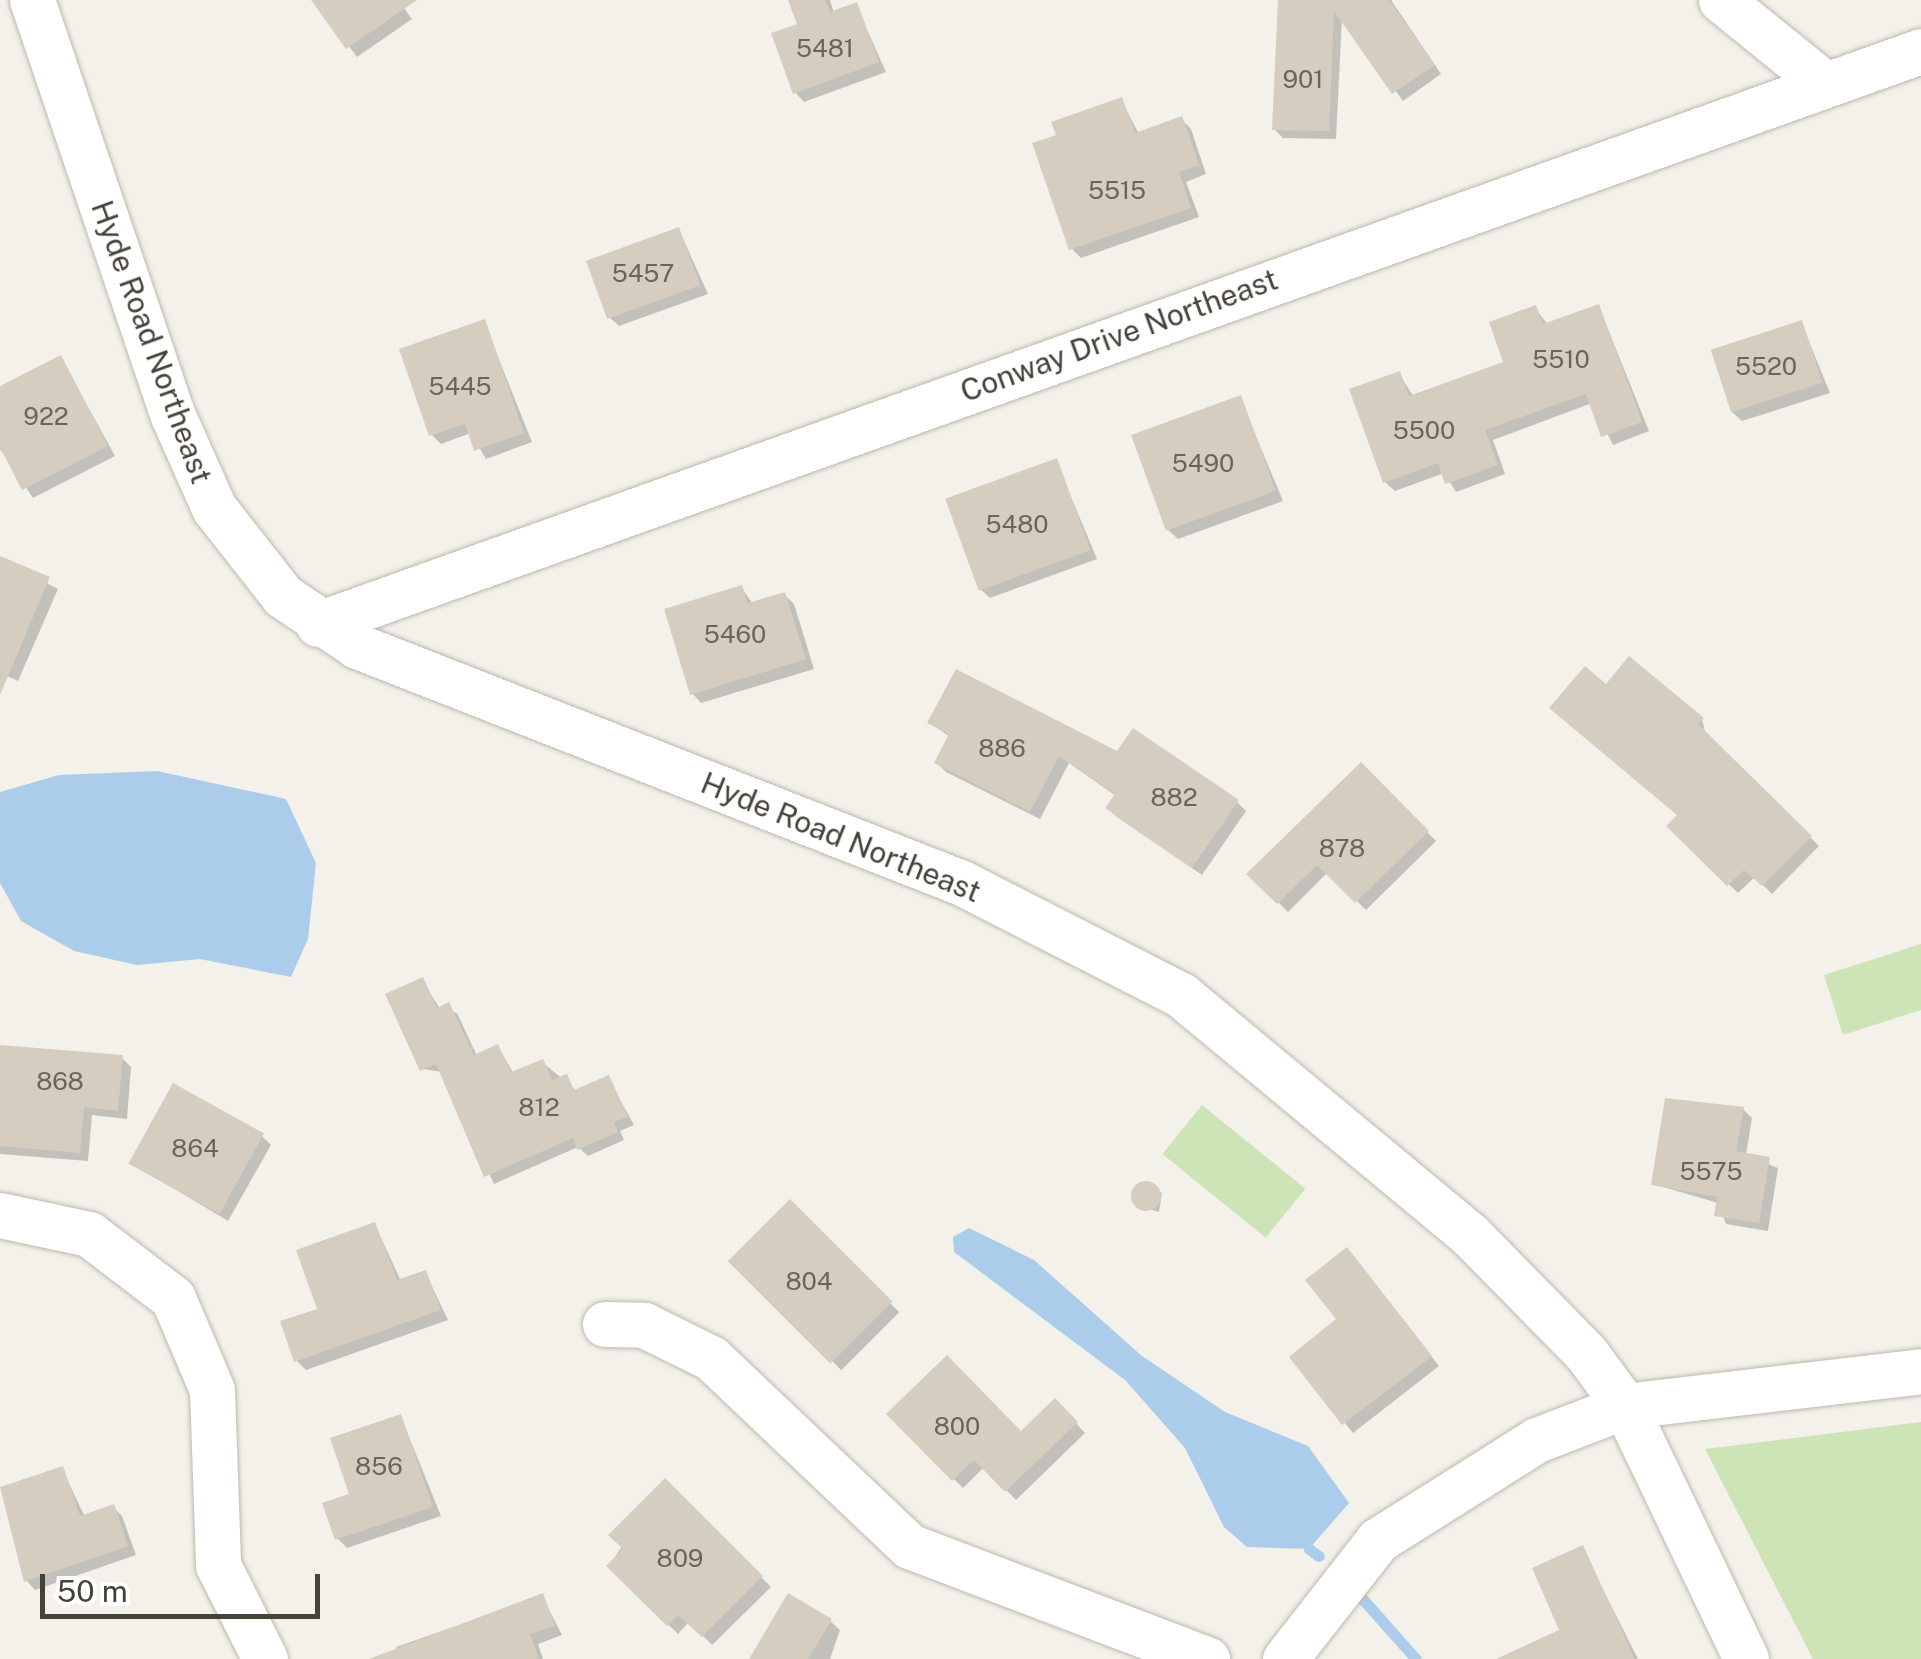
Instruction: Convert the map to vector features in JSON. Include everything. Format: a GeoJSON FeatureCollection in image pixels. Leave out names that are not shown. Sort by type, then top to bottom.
{"type":"FeatureCollection","features":[{"type":"Feature","properties":{"kind":"street","name":"Hyde Road Northeast"},"geometry":{"type":"LineString","coordinates":[[32,0],[208,492],[250,560],[318,624],[962,884],[1124,960],[1196,1008],[1470,1235],[1625,1406],[1746,1659]]}},
{"type":"Feature","properties":{"kind":"street"},"geometry":{"type":"LineString","coordinates":[[1721,0],[1821,81]]}},
{"type":"Feature","properties":{"kind":"street","name":"Conway Drive Northeast"},"geometry":{"type":"LineString","coordinates":[[318,624],[1821,81],[1921,52]]}},
{"type":"Feature","properties":{"kind":"street"},"geometry":{"type":"LineString","coordinates":[[0,1214],[56,1221],[105,1242],[180,1312],[212,1390],[218,1564],[265,1659]]}},
{"type":"Feature","properties":{"kind":"street"},"geometry":{"type":"LineString","coordinates":[[605,1324],[644,1325],[710,1358],[909,1546],[1206,1659]]}},
{"type":"Feature","properties":{"kind":"street"},"geometry":{"type":"LineString","coordinates":[[1285,1659],[1347,1572],[1418,1508],[1521,1448],[1625,1406],[1921,1371]]}},
{"type":"Feature","properties":{"kind":"green space"},"geometry":{"type":"Polygon","coordinates":[[[1921,944],[1921,1010],[1843,1035],[1824,975],[1921,944]]]}},
{"type":"Feature","properties":{"kind":"green space"},"geometry":{"type":"Polygon","coordinates":[[[1202,1105],[1305,1189],[1266,1238],[1162,1154],[1202,1105]]]}},
{"type":"Feature","properties":{"kind":"green space"},"geometry":{"type":"Polygon","coordinates":[[[1921,1422],[1921,1659],[1813,1659],[1705,1449],[1921,1422]]]}},
{"type":"Feature","properties":{"kind":"water"},"geometry":{"type":"Polygon","coordinates":[[[157,771],[286,799],[316,863],[308,939],[291,977],[200,959],[137,965],[74,951],[21,921],[0,883],[0,792],[59,775],[157,771]]]}},
{"type":"Feature","properties":{"kind":"water"},"geometry":{"type":"Polygon","coordinates":[[[969,1228],[1034,1260],[1142,1356],[1225,1412],[1308,1446],[1349,1503],[1309,1549],[1247,1547],[1224,1527],[1185,1448],[1125,1380],[954,1252],[953,1237],[969,1228]]]}},
{"type":"Feature","properties":{"kind":"building"},"geometry":{"type":"Polygon","coordinates":[[[311,0],[417,0],[346,49],[311,0]]]}},
{"type":"Feature","properties":{"kind":"building"},"geometry":{"type":"Polygon","coordinates":[[[788,0],[825,0],[830,12],[857,2],[879,62],[793,94],[771,33],[797,24],[788,0]]]}},
{"type":"Feature","properties":{"kind":"building"},"geometry":{"type":"Polygon","coordinates":[[[1278,0],[1389,0],[1435,65],[1392,94],[1334,11],[1329,131],[1272,130],[1278,0]]]}},
{"type":"Feature","properties":{"kind":"building"},"geometry":{"type":"Polygon","coordinates":[[[1122,97],[1135,133],[1182,116],[1199,165],[1179,172],[1191,208],[1069,250],[1032,143],[1056,135],[1051,122],[1122,97]]]}},
{"type":"Feature","properties":{"kind":"building"},"geometry":{"type":"Polygon","coordinates":[[[679,227],[700,285],[607,319],[586,261],[679,227]]]}},
{"type":"Feature","properties":{"kind":"building"},"geometry":{"type":"Polygon","coordinates":[[[1599,304],[1642,422],[1601,437],[1586,394],[1485,430],[1498,465],[1445,484],[1438,463],[1383,483],[1349,389],[1400,371],[1409,396],[1503,362],[1489,322],[1536,305],[1543,324],[1599,304]]]}},
{"type":"Feature","properties":{"kind":"building"},"geometry":{"type":"Polygon","coordinates":[[[485,319],[524,433],[474,451],[465,424],[429,436],[399,349],[485,319]]]}},
{"type":"Feature","properties":{"kind":"building"},"geometry":{"type":"Polygon","coordinates":[[[1802,320],[1822,383],[1731,412],[1711,350],[1802,320]]]}},
{"type":"Feature","properties":{"kind":"building"},"geometry":{"type":"Polygon","coordinates":[[[61,355],[108,446],[22,490],[0,447],[0,386],[61,355]]]}},
{"type":"Feature","properties":{"kind":"building"},"geometry":{"type":"Polygon","coordinates":[[[1241,395],[1276,491],[1166,531],[1131,435],[1241,395]]]}},
{"type":"Feature","properties":{"kind":"building"},"geometry":{"type":"Polygon","coordinates":[[[1057,458],[1091,550],[979,591],[945,499],[1057,458]]]}},
{"type":"Feature","properties":{"kind":"building"},"geometry":{"type":"Polygon","coordinates":[[[0,556],[50,577],[0,695],[0,556]]]}},
{"type":"Feature","properties":{"kind":"building"},"geometry":{"type":"Polygon","coordinates":[[[742,585],[748,603],[785,592],[806,659],[690,695],[664,609],[742,585]]]}},
{"type":"Feature","properties":{"kind":"building"},"geometry":{"type":"Polygon","coordinates":[[[1629,656],[1704,718],[1698,724],[1812,836],[1762,886],[1744,870],[1727,886],[1666,826],[1677,815],[1549,708],[1585,666],[1606,684],[1629,656]]]}},
{"type":"Feature","properties":{"kind":"building"},"geometry":{"type":"Polygon","coordinates":[[[956,669],[1117,751],[1133,728],[1239,800],[1192,868],[1105,808],[1115,794],[1059,756],[1030,812],[934,763],[949,734],[927,723],[956,669]]]}},
{"type":"Feature","properties":{"kind":"building"},"geometry":{"type":"Polygon","coordinates":[[[1361,762],[1429,831],[1355,903],[1317,865],[1277,904],[1246,874],[1361,762]]]}},
{"type":"Feature","properties":{"kind":"building"},"geometry":{"type":"Polygon","coordinates":[[[423,977],[437,1008],[449,1002],[474,1055],[498,1044],[511,1072],[543,1059],[552,1080],[567,1074],[574,1090],[609,1075],[628,1117],[614,1122],[618,1132],[577,1150],[573,1138],[484,1177],[436,1064],[420,1071],[385,994],[423,977]]]}},
{"type":"Feature","properties":{"kind":"building"},"geometry":{"type":"Polygon","coordinates":[[[0,1045],[123,1055],[118,1111],[84,1107],[80,1153],[0,1146],[0,1045]]]}},
{"type":"Feature","properties":{"kind":"building"},"geometry":{"type":"Polygon","coordinates":[[[173,1083],[264,1133],[219,1214],[128,1163],[173,1083]]]}},
{"type":"Feature","properties":{"kind":"building"},"geometry":{"type":"Polygon","coordinates":[[[1665,1098],[1744,1107],[1736,1151],[1770,1157],[1759,1223],[1714,1216],[1717,1197],[1651,1185],[1665,1098]]]}},
{"type":"Feature","properties":{"kind":"building"},"geometry":{"type":"Polygon","coordinates":[[[1146,1181],[1157,1185],[1161,1196],[1157,1207],[1146,1211],[1135,1207],[1131,1196],[1135,1185],[1146,1181]]]}},
{"type":"Feature","properties":{"kind":"building"},"geometry":{"type":"Polygon","coordinates":[[[790,1199],[893,1302],[830,1364],[728,1261],[790,1199]]]}},
{"type":"Feature","properties":{"kind":"building"},"geometry":{"type":"Polygon","coordinates":[[[375,1222],[397,1280],[426,1270],[441,1310],[294,1362],[280,1321],[317,1309],[296,1250],[375,1222]]]}},
{"type":"Feature","properties":{"kind":"building"},"geometry":{"type":"Polygon","coordinates":[[[1347,1247],[1432,1356],[1342,1425],[1289,1357],[1336,1319],[1305,1280],[1347,1247]]]}},
{"type":"Feature","properties":{"kind":"building"},"geometry":{"type":"Polygon","coordinates":[[[947,1355],[1021,1431],[1055,1398],[1078,1422],[1005,1492],[974,1460],[952,1481],[886,1414],[947,1355]]]}},
{"type":"Feature","properties":{"kind":"building"},"geometry":{"type":"Polygon","coordinates":[[[401,1414],[433,1507],[335,1540],[322,1503],[349,1494],[330,1438],[401,1414]]]}},
{"type":"Feature","properties":{"kind":"building"},"geometry":{"type":"Polygon","coordinates":[[[63,1466],[80,1516],[114,1504],[128,1546],[24,1582],[0,1487],[63,1466]]]}},
{"type":"Feature","properties":{"kind":"building"},"geometry":{"type":"Polygon","coordinates":[[[665,1478],[763,1576],[702,1637],[678,1615],[667,1626],[606,1566],[623,1549],[608,1535],[665,1478]]]}},
{"type":"Feature","properties":{"kind":"building"},"geometry":{"type":"Polygon","coordinates":[[[1583,1545],[1635,1659],[1496,1659],[1559,1630],[1532,1568],[1583,1545]]]}},
{"type":"Feature","properties":{"kind":"building"},"geometry":{"type":"Polygon","coordinates":[[[543,1593],[555,1626],[530,1634],[539,1659],[369,1659],[543,1593]]]}},
{"type":"Feature","properties":{"kind":"building"},"geometry":{"type":"Polygon","coordinates":[[[788,1593],[832,1619],[808,1659],[749,1659],[788,1593]]]}},
{"type":"Feature","properties":{"kind":"waterway"},"geometry":{"type":"LineString","coordinates":[[1309,1549],[1319,1556]]}},
{"type":"Feature","properties":{"kind":"waterway"},"geometry":{"type":"LineString","coordinates":[[1360,1596],[1416,1659]]}}]}
